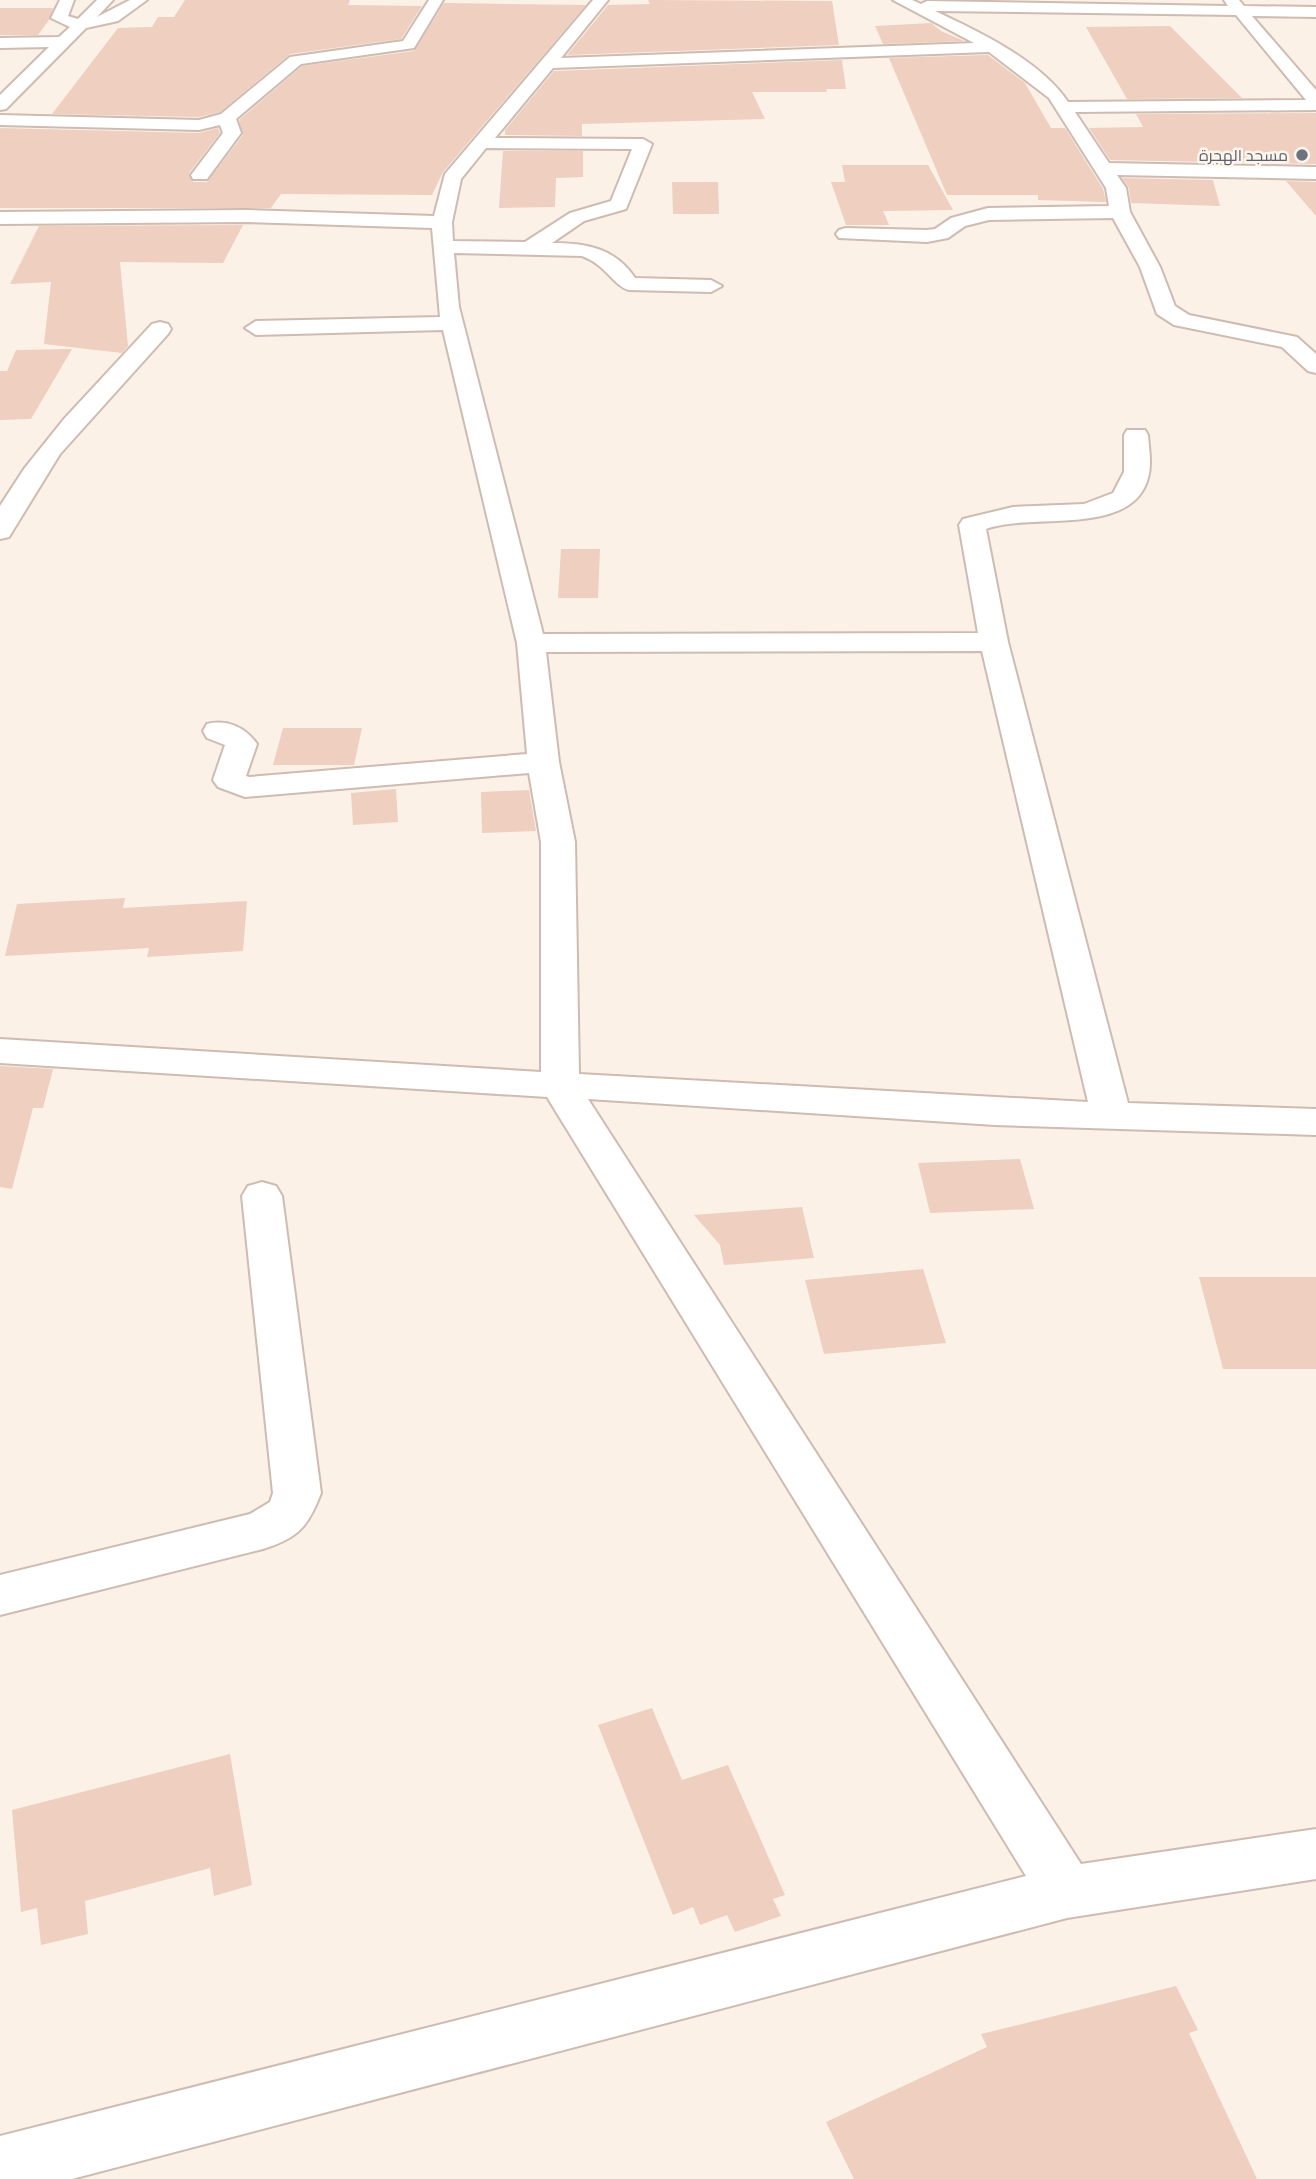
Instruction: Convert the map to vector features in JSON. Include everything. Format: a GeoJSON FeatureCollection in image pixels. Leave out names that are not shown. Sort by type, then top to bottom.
{"type":"FeatureCollection","features":[{"type":"Feature","properties":{"kind":"street"},"geometry":{"type":"LineString","coordinates":[[67,0],[59,18],[87,22],[116,18],[140,0]]}},
{"type":"Feature","properties":{"kind":"street"},"geometry":{"type":"LineString","coordinates":[[0,105],[87,22],[106,0]]}},
{"type":"Feature","properties":{"kind":"street"},"geometry":{"type":"LineString","coordinates":[[0,120],[199,125],[227,118],[296,60],[408,45],[436,0]]}},
{"type":"Feature","properties":{"kind":"street"},"geometry":{"type":"LineString","coordinates":[[601,0],[452,178],[443,234],[452,323],[531,643],[543,762],[558,842],[560,1086],[1067,1892]]}},
{"type":"Feature","properties":{"kind":"street"},"geometry":{"type":"LineString","coordinates":[[907,3],[1235,6],[1316,12]]}},
{"type":"Feature","properties":{"kind":"street"},"geometry":{"type":"LineString","coordinates":[[907,3],[993,47],[1034,75],[1064,107],[1116,188],[1120,212],[1150,267],[1165,309],[1182,320],[1289,342],[1316,366]]}},
{"type":"Feature","properties":{"kind":"street"},"geometry":{"type":"LineString","coordinates":[[1235,6],[1316,103]]}},
{"type":"Feature","properties":{"kind":"street"},"geometry":{"type":"LineString","coordinates":[[0,43],[65,42]]}},
{"type":"Feature","properties":{"kind":"street"},"geometry":{"type":"LineString","coordinates":[[550,63],[993,47]]}},
{"type":"Feature","properties":{"kind":"street"},"geometry":{"type":"LineString","coordinates":[[1064,107],[1316,103]]}},
{"type":"Feature","properties":{"kind":"street"},"geometry":{"type":"LineString","coordinates":[[200,176],[232,133],[227,118]]}},
{"type":"Feature","properties":{"kind":"street"},"geometry":{"type":"LineString","coordinates":[[480,144],[642,144],[619,205],[577,217],[530,247]]}},
{"type":"Feature","properties":{"kind":"street"},"geometry":{"type":"LineString","coordinates":[[1105,169],[1316,173]]}},
{"type":"Feature","properties":{"kind":"street"},"geometry":{"type":"LineString","coordinates":[[846,234],[927,236],[940,234],[958,222],[988,214],[1120,212]]}},
{"type":"Feature","properties":{"kind":"street"},"geometry":{"type":"LineString","coordinates":[[0,218],[247,216],[443,234],[530,247],[592,252],[621,269],[629,284],[635,286],[711,286]]}},
{"type":"Feature","properties":{"kind":"street"},"geometry":{"type":"LineString","coordinates":[[256,328],[452,323]]}},
{"type":"Feature","properties":{"kind":"street"},"geometry":{"type":"LineString","coordinates":[[0,531],[16,497],[82,410],[160,328]]}},
{"type":"Feature","properties":{"kind":"street"},"geometry":{"type":"LineString","coordinates":[[1111,1115],[994,642],[972,524],[986,516],[1003,513],[1079,511],[1116,504],[1135,481],[1136,435]]}},
{"type":"Feature","properties":{"kind":"street"},"geometry":{"type":"LineString","coordinates":[[531,643],[994,642]]}},
{"type":"Feature","properties":{"kind":"street"},"geometry":{"type":"LineString","coordinates":[[218,731],[232,735],[241,744],[229,780],[246,787],[543,762]]}},
{"type":"Feature","properties":{"kind":"street"},"geometry":{"type":"LineString","coordinates":[[0,1051],[981,1111],[1111,1115],[1309,1130]]}},
{"type":"Feature","properties":{"kind":"street"},"geometry":{"type":"LineString","coordinates":[[0,1595],[263,1530],[289,1514],[297,1493],[262,1196]]}},
{"type":"Feature","properties":{"kind":"street"},"geometry":{"type":"LineString","coordinates":[[0,2167],[1067,1892],[1316,1854]]}},
{"type":"Feature","properties":{"kind":"building"},"geometry":{"type":"Polygon","coordinates":[[[185,0],[350,0],[348,5],[422,6],[401,39],[290,54],[220,112],[199,117],[52,114],[118,28],[152,27],[158,17],[174,17],[185,0]]]}},
{"type":"Feature","properties":{"kind":"building"},"geometry":{"type":"Polygon","coordinates":[[[648,0],[832,1],[839,45],[567,55],[608,5],[650,4],[648,0]]]}},
{"type":"Feature","properties":{"kind":"building"},"geometry":{"type":"Polygon","coordinates":[[[444,3],[586,5],[443,172],[432,195],[281,194],[271,208],[0,208],[0,128],[199,133],[218,128],[220,133],[189,173],[193,182],[207,182],[243,135],[239,120],[302,66],[414,51],[444,3]]]}},
{"type":"Feature","properties":{"kind":"building"},"geometry":{"type":"Polygon","coordinates":[[[0,8],[53,8],[49,20],[38,35],[0,35],[0,8]]]}},
{"type":"Feature","properties":{"kind":"building"},"geometry":{"type":"Polygon","coordinates":[[[931,23],[941,31],[964,41],[883,44],[875,26],[931,23]]]}},
{"type":"Feature","properties":{"kind":"building"},"geometry":{"type":"Polygon","coordinates":[[[1170,26],[1242,98],[1127,99],[1086,27],[1170,26]]]}},
{"type":"Feature","properties":{"kind":"building"},"geometry":{"type":"Polygon","coordinates":[[[988,55],[1025,83],[1051,128],[1065,128],[1103,189],[1106,202],[1038,200],[1038,195],[947,195],[889,58],[988,55]]]}},
{"type":"Feature","properties":{"kind":"building"},"geometry":{"type":"Polygon","coordinates":[[[842,60],[846,89],[826,89],[827,92],[752,92],[765,119],[582,124],[582,136],[505,135],[505,130],[554,71],[842,60]]]}},
{"type":"Feature","properties":{"kind":"building"},"geometry":{"type":"Polygon","coordinates":[[[1316,113],[1316,164],[1110,160],[1089,128],[1143,127],[1136,114],[1316,113]]]}},
{"type":"Feature","properties":{"kind":"building"},"geometry":{"type":"Polygon","coordinates":[[[503,151],[583,151],[583,177],[556,178],[555,207],[499,208],[503,151]]]}},
{"type":"Feature","properties":{"kind":"building"},"geometry":{"type":"Polygon","coordinates":[[[842,165],[928,165],[953,210],[883,211],[889,225],[846,225],[831,182],[845,182],[842,165]]]}},
{"type":"Feature","properties":{"kind":"building"},"geometry":{"type":"Polygon","coordinates":[[[1122,178],[1213,180],[1220,206],[1131,203],[1129,188],[1122,178]]]}},
{"type":"Feature","properties":{"kind":"building"},"geometry":{"type":"Polygon","coordinates":[[[1286,181],[1316,182],[1316,216],[1286,181]]]}},
{"type":"Feature","properties":{"kind":"building"},"geometry":{"type":"Polygon","coordinates":[[[672,182],[718,182],[719,214],[673,214],[672,182]]]}},
{"type":"Feature","properties":{"kind":"building"},"geometry":{"type":"Polygon","coordinates":[[[243,225],[223,263],[120,262],[128,346],[122,353],[44,344],[51,282],[10,284],[39,226],[243,225]]]}},
{"type":"Feature","properties":{"kind":"building"},"geometry":{"type":"Polygon","coordinates":[[[72,349],[31,419],[0,420],[0,371],[7,371],[16,350],[72,349]]]}},
{"type":"Feature","properties":{"kind":"building"},"geometry":{"type":"Polygon","coordinates":[[[561,549],[600,549],[598,598],[558,598],[561,549]]]}},
{"type":"Feature","properties":{"kind":"building"},"geometry":{"type":"Polygon","coordinates":[[[283,728],[362,728],[354,765],[273,765],[283,728]]]}},
{"type":"Feature","properties":{"kind":"building"},"geometry":{"type":"Polygon","coordinates":[[[396,789],[398,822],[353,825],[351,793],[396,789]]]}},
{"type":"Feature","properties":{"kind":"building"},"geometry":{"type":"Polygon","coordinates":[[[529,790],[536,831],[482,833],[481,792],[529,790]]]}},
{"type":"Feature","properties":{"kind":"building"},"geometry":{"type":"Polygon","coordinates":[[[125,898],[123,908],[247,901],[243,951],[147,957],[149,948],[5,956],[17,904],[125,898]]]}},
{"type":"Feature","properties":{"kind":"building"},"geometry":{"type":"Polygon","coordinates":[[[0,1066],[53,1069],[43,1108],[33,1108],[12,1189],[0,1187],[0,1066]]]}},
{"type":"Feature","properties":{"kind":"building"},"geometry":{"type":"Polygon","coordinates":[[[1020,1159],[1034,1209],[930,1213],[918,1163],[1020,1159]]]}},
{"type":"Feature","properties":{"kind":"building"},"geometry":{"type":"Polygon","coordinates":[[[802,1207],[814,1258],[724,1265],[720,1245],[694,1215],[802,1207]]]}},
{"type":"Feature","properties":{"kind":"building"},"geometry":{"type":"Polygon","coordinates":[[[923,1269],[946,1343],[824,1354],[805,1280],[923,1269]]]}},
{"type":"Feature","properties":{"kind":"building"},"geometry":{"type":"Polygon","coordinates":[[[1199,1277],[1316,1277],[1316,1369],[1223,1369],[1199,1277]]]}},
{"type":"Feature","properties":{"kind":"building"},"geometry":{"type":"Polygon","coordinates":[[[652,1708],[682,1780],[728,1765],[785,1895],[773,1899],[781,1916],[735,1932],[727,1915],[700,1925],[693,1907],[673,1915],[598,1725],[652,1708]]]}},
{"type":"Feature","properties":{"kind":"building"},"geometry":{"type":"Polygon","coordinates":[[[230,1754],[252,1885],[214,1896],[210,1868],[85,1901],[88,1934],[41,1945],[37,1908],[21,1912],[12,1810],[230,1754]]]}},
{"type":"Feature","properties":{"kind":"building"},"geometry":{"type":"Polygon","coordinates":[[[1176,1986],[1198,2030],[1189,2033],[1257,2179],[854,2179],[826,2122],[987,2047],[981,2034],[1176,1986]]]}},
{"type":"Feature","properties":{"kind":"place","name":"مسجد الهجرة"},"geometry":{"type":"Point","coordinates":[1302,155]}}]}
